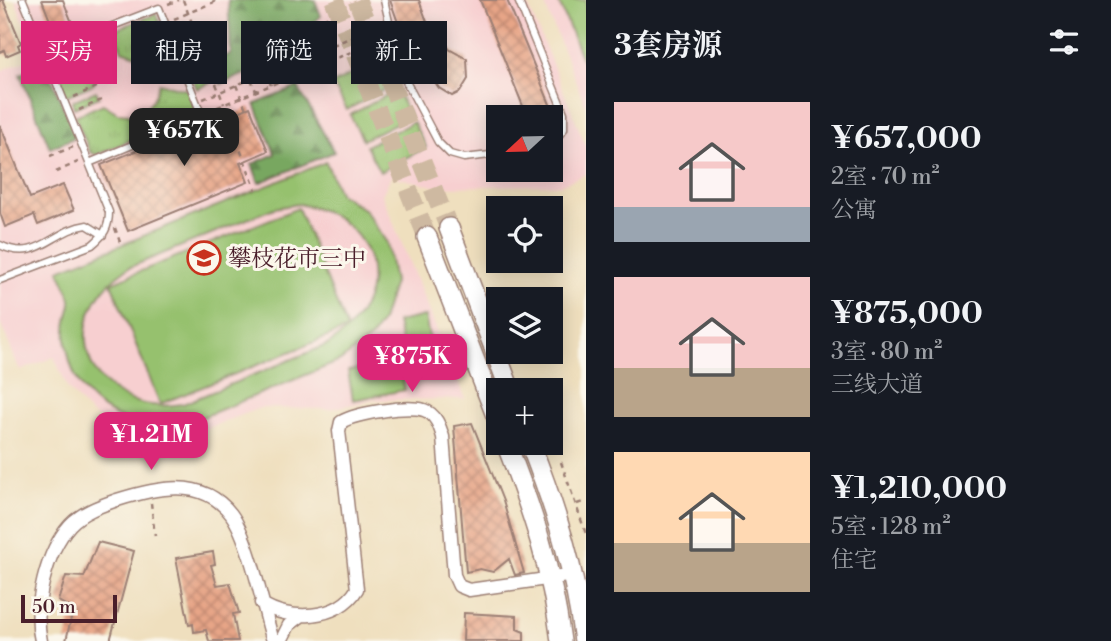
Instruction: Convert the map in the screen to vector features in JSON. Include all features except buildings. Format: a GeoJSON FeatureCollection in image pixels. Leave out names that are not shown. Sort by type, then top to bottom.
{"type":"FeatureCollection","features":[{"type":"Feature","properties":{"kind":"main road"},"geometry":{"type":"LineString","coordinates":[[449,228],[505,378]]}},
{"type":"Feature","properties":{"kind":"main road"},"geometry":{"type":"LineString","coordinates":[[427,237],[486,389]]}},
{"type":"Feature","properties":{"kind":"main road"},"geometry":{"type":"LineString","coordinates":[[511,455],[539,529],[552,579],[561,641]]}},
{"type":"Feature","properties":{"kind":"main road"},"geometry":{"type":"LineString","coordinates":[[535,455],[561,523],[574,575],[584,641]]}},
{"type":"Feature","properties":{"kind":"street"},"geometry":{"type":"LineString","coordinates":[[261,603],[273,612],[301,616],[331,610],[351,599],[356,589],[339,431],[341,422],[350,416],[385,411],[425,410],[438,420],[443,437],[454,575],[459,586],[469,590],[574,575]]}},
{"type":"Feature","properties":{"kind":"street"},"geometry":{"type":"LineString","coordinates":[[41,641],[38,602],[63,534],[85,513],[149,489],[166,487],[200,492],[216,500],[230,514],[240,532],[274,641]]}},
{"type":"Feature","properties":{"kind":"street"},"geometry":{"type":"LineString","coordinates":[[281,641],[289,625],[301,616]]}},
{"type":"Feature","properties":{"kind":"lane"},"geometry":{"type":"LineString","coordinates":[[23,0],[32,21]]}},
{"type":"Feature","properties":{"kind":"lane"},"geometry":{"type":"LineString","coordinates":[[384,0],[389,21]]}},
{"type":"Feature","properties":{"kind":"lane"},"geometry":{"type":"LineString","coordinates":[[518,0],[561,105]]}},
{"type":"Feature","properties":{"kind":"lane"},"geometry":{"type":"LineString","coordinates":[[117,24],[159,8],[163,21]]}},
{"type":"Feature","properties":{"kind":"lane"},"geometry":{"type":"LineString","coordinates":[[0,279],[92,245],[103,236],[109,224],[109,212],[57,84]]}},
{"type":"Feature","properties":{"kind":"lane"},"geometry":{"type":"LineString","coordinates":[[89,161],[202,115],[190,84]]}},
{"type":"Feature","properties":{"kind":"lane"},"geometry":{"type":"LineString","coordinates":[[407,84],[438,142],[450,154],[464,159],[486,156]]}},
{"type":"Feature","properties":{"kind":"lane"},"geometry":{"type":"LineString","coordinates":[[0,245],[21,252],[35,249],[79,226],[87,225],[103,236]]}},
{"type":"Feature","properties":{"kind":"path"},"geometry":{"type":"LineString","coordinates":[[183,0],[224,104]]}},
{"type":"Feature","properties":{"kind":"path"},"geometry":{"type":"LineString","coordinates":[[169,21],[219,0]]}},
{"type":"Feature","properties":{"kind":"path"},"geometry":{"type":"LineString","coordinates":[[322,21],[329,15]]}},
{"type":"Feature","properties":{"kind":"path"},"geometry":{"type":"LineString","coordinates":[[197,101],[241,83]]}},
{"type":"Feature","properties":{"kind":"path"},"geometry":{"type":"LineString","coordinates":[[253,84],[256,91]]}},
{"type":"Feature","properties":{"kind":"path"},"geometry":{"type":"LineString","coordinates":[[236,85],[246,109]]}},
{"type":"Feature","properties":{"kind":"path"},"geometry":{"type":"LineString","coordinates":[[202,115],[271,85]]}},
{"type":"Feature","properties":{"kind":"path"},"geometry":{"type":"LineString","coordinates":[[64,101],[99,86]]}},
{"type":"Feature","properties":{"kind":"path"},"geometry":{"type":"LineString","coordinates":[[69,114],[104,99]]}},
{"type":"Feature","properties":{"kind":"path"},"geometry":{"type":"LineString","coordinates":[[202,115],[224,108],[256,190]]}},
{"type":"Feature","properties":{"kind":"path"},"geometry":{"type":"LineString","coordinates":[[50,156],[82,143]]}},
{"type":"Feature","properties":{"kind":"path"},"geometry":{"type":"LineString","coordinates":[[56,172],[89,161]]}},
{"type":"Feature","properties":{"kind":"path"},"geometry":{"type":"LineString","coordinates":[[116,231],[121,245]]}},
{"type":"Feature","properties":{"kind":"path"},"geometry":{"type":"LineString","coordinates":[[561,462],[586,534]]}},
{"type":"Feature","properties":{"kind":"path"},"geometry":{"type":"LineString","coordinates":[[149,489],[155,536]]}},
{"type":"Feature","properties":{"kind":"path"},"geometry":{"type":"LineString","coordinates":[[577,504],[586,501]]}},
{"type":"Feature","properties":{"kind":"path"},"geometry":{"type":"LineString","coordinates":[[580,515],[586,513]]}},
{"type":"Feature","properties":{"kind":"shaded area","name":"攀枝花市三中"},"geometry":{"type":"Polygon","coordinates":[[[15,0],[526,0],[586,146],[586,174],[560,185],[437,187],[391,176],[382,195],[465,399],[375,400],[329,409],[260,408],[195,433],[158,439],[121,432],[91,414],[68,389],[54,357],[20,371],[0,322],[0,71],[21,62],[21,84],[117,84],[117,21],[23,21],[15,0]]]}},
{"type":"Feature","properties":{"kind":"shaded area"},"geometry":{"type":"Polygon","coordinates":[[[543,0],[586,0],[586,107],[543,0]]]}},
{"type":"Feature","properties":{"kind":"green space"},"geometry":{"type":"Polygon","coordinates":[[[228,0],[315,0],[321,16],[315,21],[241,21],[241,76],[227,82],[227,56],[231,54],[228,0]]]}},
{"type":"Feature","properties":{"kind":"green space"},"geometry":{"type":"Polygon","coordinates":[[[558,0],[586,0],[586,69],[558,0]]]}},
{"type":"Feature","properties":{"kind":"green space"},"geometry":{"type":"Polygon","coordinates":[[[156,14],[159,21],[138,21],[156,14]]]}},
{"type":"Feature","properties":{"kind":"green space"},"geometry":{"type":"Polygon","coordinates":[[[131,24],[131,53],[122,50],[117,29],[131,24]]]}},
{"type":"Feature","properties":{"kind":"green space"},"geometry":{"type":"Polygon","coordinates":[[[351,74],[351,84],[393,85],[347,110],[333,84],[351,74]]]}},
{"type":"Feature","properties":{"kind":"green space"},"geometry":{"type":"Polygon","coordinates":[[[24,84],[54,84],[76,137],[50,148],[24,84]]]}},
{"type":"Feature","properties":{"kind":"green space"},"geometry":{"type":"Polygon","coordinates":[[[61,84],[94,84],[66,96],[61,84]]]}},
{"type":"Feature","properties":{"kind":"green space"},"geometry":{"type":"Polygon","coordinates":[[[159,84],[188,90],[197,113],[156,130],[147,107],[159,84]]]}},
{"type":"Feature","properties":{"kind":"green space"},"geometry":{"type":"Polygon","coordinates":[[[195,84],[208,84],[197,89],[195,84]]]}},
{"type":"Feature","properties":{"kind":"green space"},"geometry":{"type":"Polygon","coordinates":[[[298,87],[334,152],[259,183],[252,164],[275,154],[255,104],[298,87]]]}},
{"type":"Feature","properties":{"kind":"green space"},"geometry":{"type":"Polygon","coordinates":[[[396,90],[410,116],[363,140],[350,115],[396,90]]]}},
{"type":"Feature","properties":{"kind":"green space"},"geometry":{"type":"Polygon","coordinates":[[[96,91],[99,97],[74,108],[72,101],[96,91]]]}},
{"type":"Feature","properties":{"kind":"green space"},"geometry":{"type":"Polygon","coordinates":[[[103,104],[118,113],[129,114],[138,137],[96,155],[90,152],[75,116],[103,104]]]}},
{"type":"Feature","properties":{"kind":"green space"},"geometry":{"type":"Polygon","coordinates":[[[413,122],[426,147],[380,172],[366,146],[413,122]]]}},
{"type":"Feature","properties":{"kind":"green space"},"geometry":{"type":"Polygon","coordinates":[[[326,162],[339,193],[365,210],[387,243],[394,282],[382,321],[371,338],[340,361],[188,423],[168,426],[148,425],[112,414],[97,404],[84,390],[74,373],[68,353],[66,325],[71,300],[59,270],[326,162]],[[299,204],[274,208],[128,268],[104,289],[90,313],[86,338],[91,362],[103,382],[124,397],[150,405],[183,404],[329,344],[351,325],[365,305],[371,283],[370,262],[362,242],[347,225],[326,212],[299,204]]]}},
{"type":"Feature","properties":{"kind":"green space"},"geometry":{"type":"Polygon","coordinates":[[[298,208],[347,329],[160,404],[111,283],[298,208]]]}},
{"type":"Feature","properties":{"kind":"green space"},"geometry":{"type":"Polygon","coordinates":[[[425,316],[435,368],[407,374],[397,322],[425,316]]]}},
{"type":"Feature","properties":{"kind":"green space"},"geometry":{"type":"Polygon","coordinates":[[[399,361],[405,390],[353,400],[348,371],[399,361]]]}},
{"type":"Feature","properties":{"kind":"tunnel"},"geometry":{"type":"LineString","coordinates":[[334,0],[427,237]]}},
{"type":"Feature","properties":{"kind":"tunnel"},"geometry":{"type":"LineString","coordinates":[[357,0],[449,228]]}},
{"type":"Feature","properties":{"kind":"place","name":"攀枝花市三中"},"geometry":{"type":"Point","coordinates":[204,258]}}]}
